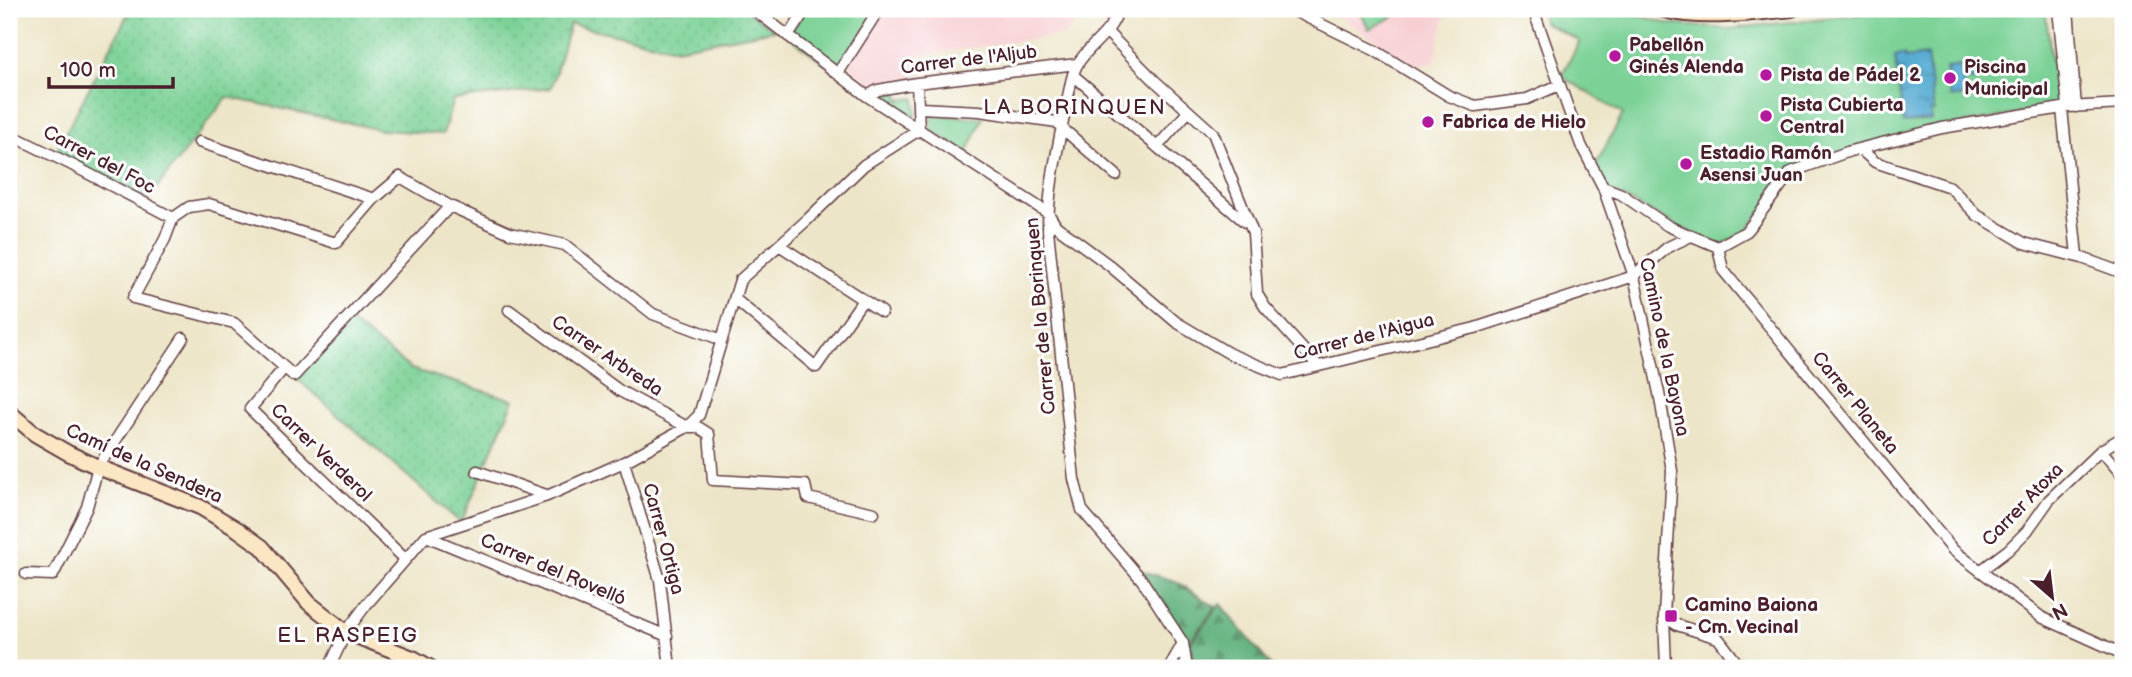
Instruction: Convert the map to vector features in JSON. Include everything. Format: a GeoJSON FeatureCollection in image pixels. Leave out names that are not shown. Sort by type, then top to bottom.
{"type":"FeatureCollection","features":[{"type":"Feature","properties":{"kind":"street","name":"Carrer de l'Aigua"},"geometry":{"type":"LineString","coordinates":[[753,9],[867,96],[1048,214],[1056,226],[1109,265],[1176,322],[1230,354],[1282,375],[1475,328],[1634,276]]}},
{"type":"Feature","properties":{"kind":"street"},"geometry":{"type":"LineString","coordinates":[[788,36],[806,9]]}},
{"type":"Feature","properties":{"kind":"street"},"geometry":{"type":"LineString","coordinates":[[838,72],[879,9]]}},
{"type":"Feature","properties":{"kind":"street","name":"Carrer de la Borinquen"},"geometry":{"type":"LineString","coordinates":[[1118,9],[1107,32],[1077,64],[1073,75],[1048,214],[1048,230],[1074,479],[1082,510],[1142,580],[1183,643]]}},
{"type":"Feature","properties":{"kind":"street"},"geometry":{"type":"LineString","coordinates":[[1290,9],[1374,50],[1449,96],[1475,106],[1527,99],[1559,85]]}},
{"type":"Feature","properties":{"kind":"street","name":"Camino de la Bayona"},"geometry":{"type":"LineString","coordinates":[[1532,9],[1581,145],[1602,187],[1634,276],[1660,398],[1672,471],[1664,616],[1666,668]]}},
{"type":"Feature","properties":{"kind":"street"},"geometry":{"type":"LineString","coordinates":[[1661,9],[1730,16],[1791,9]]}},
{"type":"Feature","properties":{"kind":"street"},"geometry":{"type":"LineString","coordinates":[[2057,9],[2068,108],[2077,256]]}},
{"type":"Feature","properties":{"kind":"street"},"geometry":{"type":"LineString","coordinates":[[2068,9],[2068,108]]}},
{"type":"Feature","properties":{"kind":"street"},"geometry":{"type":"LineString","coordinates":[[1107,32],[1155,81],[1213,133],[1253,233],[1257,294],[1265,307],[1318,366]]}},
{"type":"Feature","properties":{"kind":"street","name":"Carrer de l'Aljub"},"geometry":{"type":"LineString","coordinates":[[867,96],[878,90],[917,83],[1077,64]]}},
{"type":"Feature","properties":{"kind":"street"},"geometry":{"type":"LineString","coordinates":[[1073,75],[1248,225]]}},
{"type":"Feature","properties":{"kind":"street"},"geometry":{"type":"LineString","coordinates":[[329,668],[346,632],[426,536],[547,496],[624,462],[687,427],[699,415],[740,280],[864,165],[919,130],[917,83]]}},
{"type":"Feature","properties":{"kind":"street"},"geometry":{"type":"LineString","coordinates":[[1602,187],[1620,194],[1689,237],[1718,247],[1747,230],[1791,173],[1860,149],[1942,128],[2068,108],[2123,104]]}},
{"type":"Feature","properties":{"kind":"street"},"geometry":{"type":"LineString","coordinates":[[919,108],[979,111],[1057,122],[1116,175]]}},
{"type":"Feature","properties":{"kind":"street"},"geometry":{"type":"LineString","coordinates":[[1157,147],[1188,112]]}},
{"type":"Feature","properties":{"kind":"street","name":"Carrer del Foc"},"geometry":{"type":"LineString","coordinates":[[9,134],[173,218]]}},
{"type":"Feature","properties":{"kind":"street"},"geometry":{"type":"LineString","coordinates":[[199,142],[374,199]]}},
{"type":"Feature","properties":{"kind":"street"},"geometry":{"type":"LineString","coordinates":[[1860,149],[1875,162],[1950,187],[1977,215],[2024,243],[2077,256],[2123,273]]}},
{"type":"Feature","properties":{"kind":"street"},"geometry":{"type":"LineString","coordinates":[[450,206],[294,376],[234,323],[132,298],[165,239],[173,218],[189,207],[209,204],[336,243],[374,199],[401,177],[450,206],[510,233],[565,245],[653,314],[722,340]]}},
{"type":"Feature","properties":{"kind":"street"},"geometry":{"type":"LineString","coordinates":[[1634,276],[1668,247],[1689,237]]}},
{"type":"Feature","properties":{"kind":"street"},"geometry":{"type":"LineString","coordinates":[[779,245],[881,312]]}},
{"type":"Feature","properties":{"kind":"street","name":"Carrer Planeta"},"geometry":{"type":"LineString","coordinates":[[1718,247],[1723,270],[1953,550],[2041,617],[2123,654]]}},
{"type":"Feature","properties":{"kind":"street"},"geometry":{"type":"LineString","coordinates":[[736,300],[816,367],[863,300]]}},
{"type":"Feature","properties":{"kind":"street","name":"Carrer Arbreda"},"geometry":{"type":"LineString","coordinates":[[509,310],[620,391],[687,427],[698,427],[709,434],[713,480],[805,485],[808,498],[874,513]]}},
{"type":"Feature","properties":{"kind":"street"},"geometry":{"type":"LineString","coordinates":[[26,574],[53,575],[87,507],[98,467],[183,338]]}},
{"type":"Feature","properties":{"kind":"street","name":"Carrer Verderol"},"geometry":{"type":"LineString","coordinates":[[284,368],[250,409],[405,559]]}},
{"type":"Feature","properties":{"kind":"street","name":"Camí de la Sendera"},"geometry":{"type":"LineString","coordinates":[[9,412],[35,433],[98,467],[200,507],[237,529],[262,547],[309,603],[346,632],[431,668]]}},
{"type":"Feature","properties":{"kind":"street","name":"Carrer Atoxa"},"geometry":{"type":"LineString","coordinates":[[1980,571],[2008,550],[2027,531],[2049,500],[2101,450],[2123,437]]}},
{"type":"Feature","properties":{"kind":"street"},"geometry":{"type":"LineString","coordinates":[[2101,450],[2123,476]]}},
{"type":"Feature","properties":{"kind":"street","name":"Carrer Ortiga"},"geometry":{"type":"LineString","coordinates":[[624,462],[660,580],[670,668]]}},
{"type":"Feature","properties":{"kind":"street"},"geometry":{"type":"LineString","coordinates":[[477,471],[547,496]]}},
{"type":"Feature","properties":{"kind":"street","name":"Carrer del Rovelló"},"geometry":{"type":"LineString","coordinates":[[426,536],[667,636]]}},
{"type":"Feature","properties":{"kind":"street"},"geometry":{"type":"LineString","coordinates":[[1664,616],[1677,625],[1718,638],[1741,668]]}},
{"type":"Feature","properties":{"kind":"street"},"geometry":{"type":"LineString","coordinates":[[1169,668],[1183,643]]}},
{"type":"Feature","properties":{"kind":"street"},"geometry":{"type":"LineString","coordinates":[[1183,643],[1187,668]]}},
{"type":"Feature","properties":{"kind":"shaded area"},"geometry":{"type":"Polygon","coordinates":[[[885,9],[1065,9],[1079,19],[1064,35],[921,55],[923,76],[874,87],[851,68],[850,60],[885,9]]]}},
{"type":"Feature","properties":{"kind":"shaded area"},"geometry":{"type":"Polygon","coordinates":[[[1316,9],[1447,9],[1434,62],[1414,65],[1341,18],[1316,9]]]}},
{"type":"Feature","properties":{"kind":"green space"},"geometry":{"type":"Polygon","coordinates":[[[125,9],[743,9],[775,30],[676,48],[570,24],[551,88],[453,100],[443,134],[382,130],[227,97],[148,199],[54,155],[127,16],[125,9]]]}},
{"type":"Feature","properties":{"kind":"green space"},"geometry":{"type":"Polygon","coordinates":[[[806,9],[879,9],[838,73],[788,36],[806,9]]]}},
{"type":"Feature","properties":{"kind":"green space"},"geometry":{"type":"Polygon","coordinates":[[[1359,9],[1409,9],[1369,29],[1359,9]]]}},
{"type":"Feature","properties":{"kind":"green space"},"geometry":{"type":"Polygon","coordinates":[[[1541,9],[1616,9],[1669,24],[1728,29],[1905,9],[2045,9],[2058,106],[1942,128],[1791,172],[1747,231],[1718,247],[1603,187],[1593,170],[1623,114],[1561,76],[1580,41],[1543,22],[1541,9]]]}},
{"type":"Feature","properties":{"kind":"green space"},"geometry":{"type":"Polygon","coordinates":[[[898,90],[899,100],[915,98],[916,114],[913,117],[880,98],[879,94],[898,90]]]}},
{"type":"Feature","properties":{"kind":"green space"},"geometry":{"type":"Polygon","coordinates":[[[933,116],[983,118],[967,153],[931,130],[933,116]]]}},
{"type":"Feature","properties":{"kind":"green space"},"geometry":{"type":"Polygon","coordinates":[[[347,319],[411,369],[514,400],[461,523],[294,376],[347,319]]]}},
{"type":"Feature","properties":{"kind":"green space"},"geometry":{"type":"Polygon","coordinates":[[[1138,570],[1175,581],[1216,607],[1189,642],[1138,570]]]}},
{"type":"Feature","properties":{"kind":"green space"},"geometry":{"type":"Polygon","coordinates":[[[1220,604],[1273,668],[1191,668],[1190,644],[1220,604]]]}},
{"type":"Feature","properties":{"kind":"water"},"geometry":{"type":"Polygon","coordinates":[[[1904,55],[1905,58],[1927,55],[1934,111],[1930,112],[1931,120],[1903,123],[1895,56],[1904,55]]]}},
{"type":"Feature","properties":{"kind":"water"},"geometry":{"type":"Polygon","coordinates":[[[1977,64],[1979,79],[1964,81],[1965,96],[1950,98],[1946,68],[1977,64]]]}},
{"type":"Feature","properties":{"kind":"place","name":"Pabellón Ginés Alenda"},"geometry":{"type":"Point","coordinates":[1615,56]}},
{"type":"Feature","properties":{"kind":"place","name":"Pista de Pádel 2"},"geometry":{"type":"Point","coordinates":[1766,75]}},
{"type":"Feature","properties":{"kind":"place","name":"Piscina Municipal"},"geometry":{"type":"Point","coordinates":[1950,78]}},
{"type":"Feature","properties":{"kind":"place","name":"Pista Cubierta Central"},"geometry":{"type":"Point","coordinates":[1766,116]}},
{"type":"Feature","properties":{"kind":"place","name":"Fabrica de Hielo"},"geometry":{"type":"Point","coordinates":[1428,122]}},
{"type":"Feature","properties":{"kind":"place","name":"Estadio Ramón Asensi Juan"},"geometry":{"type":"Point","coordinates":[1686,164]}},
{"type":"Feature","properties":{"kind":"place","name":"Camino Baiona - Cm. Vecinal"},"geometry":{"type":"Point","coordinates":[1671,616]}},
{"type":"Feature","properties":{"kind":"district","name":"LA BORINQUEN"},"geometry":{"type":"Point","coordinates":[1075,107]}},
{"type":"Feature","properties":{"kind":"district","name":"EL RASPEIG"},"geometry":{"type":"Point","coordinates":[348,635]}}]}
